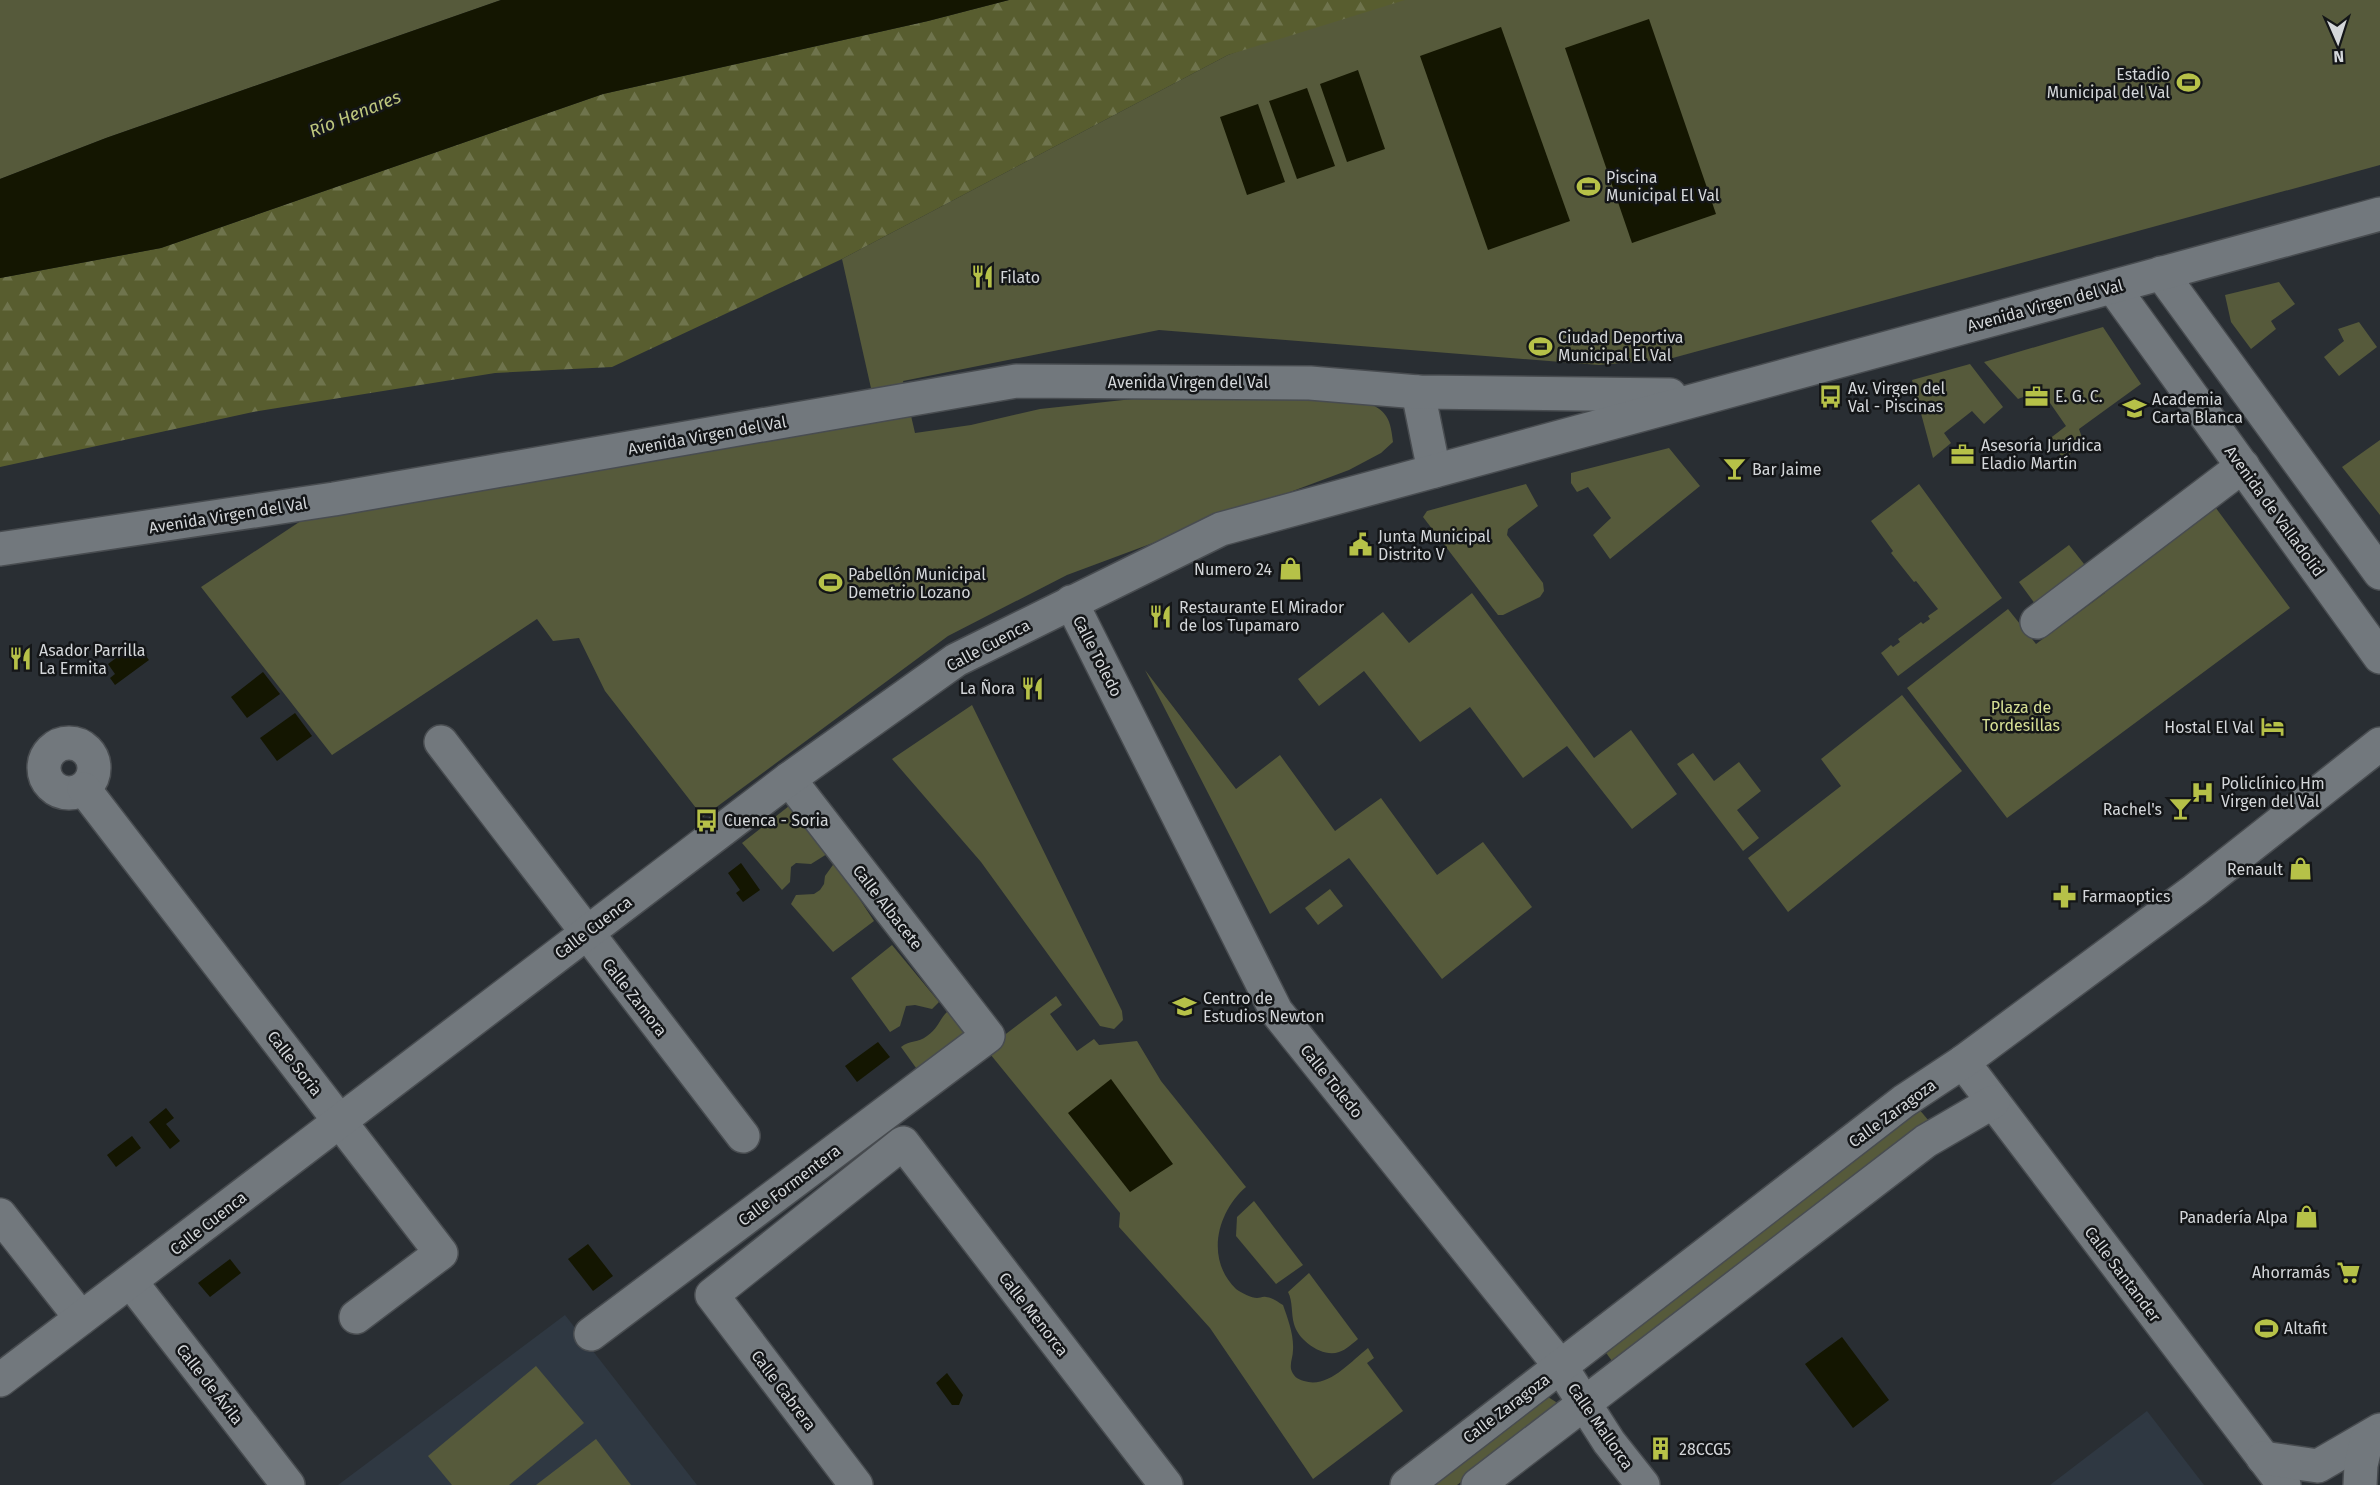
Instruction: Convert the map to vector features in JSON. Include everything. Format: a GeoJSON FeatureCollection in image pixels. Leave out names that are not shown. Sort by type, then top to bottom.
{"type":"FeatureCollection","features":[{"type":"Feature","properties":{"kind":"street","name":"Avenida Virgen del Val"},"geometry":{"type":"LineString","coordinates":[[1221,529],[2380,214]]}},
{"type":"Feature","properties":{"kind":"street"},"geometry":{"type":"LineString","coordinates":[[2161,273],[2380,573]]}},
{"type":"Feature","properties":{"kind":"street","name":"Avenida de Valladolid"},"geometry":{"type":"LineString","coordinates":[[2113,286],[2242,466],[2378,649]]}},
{"type":"Feature","properties":{"kind":"street","name":"Avenida Virgen del Val"},"geometry":{"type":"LineString","coordinates":[[0,549],[334,499],[1016,381],[1310,383],[1418,392],[1710,396]]}},
{"type":"Feature","properties":{"kind":"street"},"geometry":{"type":"LineString","coordinates":[[1418,392],[1434,471]]}},
{"type":"Feature","properties":{"kind":"street"},"geometry":{"type":"LineString","coordinates":[[2037,622],[2242,466]]}},
{"type":"Feature","properties":{"kind":"street","name":"Calle Cuenca"},"geometry":{"type":"LineString","coordinates":[[0,1380],[789,779],[956,660],[1221,529]]}},
{"type":"Feature","properties":{"kind":"street","name":"Calle Toledo"},"geometry":{"type":"LineString","coordinates":[[1071,602],[1276,1011],[1561,1367]]}},
{"type":"Feature","properties":{"kind":"street","name":"Calle Zamora"},"geometry":{"type":"LineString","coordinates":[[441,742],[585,933],[743,1136]]}},
{"type":"Feature","properties":{"kind":"street","name":"Calle Zaragoza"},"geometry":{"type":"LineString","coordinates":[[1407,1485],[1904,1101],[1963,1062],[2195,890],[2380,744]]}},
{"type":"Feature","properties":{"kind":"street","name":"Calle Albacete"},"geometry":{"type":"LineString","coordinates":[[789,779],[988,1036]]}},
{"type":"Feature","properties":{"kind":"street","name":"Calle Soria"},"geometry":{"type":"LineString","coordinates":[[84,789],[441,1253],[356,1317]]}},
{"type":"Feature","properties":{"kind":"street","name":"Calle Formentera"},"geometry":{"type":"LineString","coordinates":[[591,1334],[988,1036]]}},
{"type":"Feature","properties":{"kind":"street","name":"Calle Santander"},"geometry":{"type":"LineString","coordinates":[[1963,1062],[2284,1485]]}},
{"type":"Feature","properties":{"kind":"street"},"geometry":{"type":"LineString","coordinates":[[1478,1485],[1926,1141],[1993,1102]]}},
{"type":"Feature","properties":{"kind":"street","name":"Calle Menorca"},"geometry":{"type":"LineString","coordinates":[[712,1295],[903,1143],[1166,1485]]}},
{"type":"Feature","properties":{"kind":"street"},"geometry":{"type":"LineString","coordinates":[[0,1215],[81,1318]]}},
{"type":"Feature","properties":{"kind":"street","name":"Calle de Ávila"},"geometry":{"type":"LineString","coordinates":[[131,1282],[288,1485]]}},
{"type":"Feature","properties":{"kind":"street","name":"Calle Cabrera"},"geometry":{"type":"LineString","coordinates":[[712,1295],[856,1485]]}},
{"type":"Feature","properties":{"kind":"street","name":"Calle Mallorca"},"geometry":{"type":"LineString","coordinates":[[1561,1367],[1609,1442],[1643,1485]]}},
{"type":"Feature","properties":{"kind":"street"},"geometry":{"type":"LineString","coordinates":[[2263,1458],[2318,1466],[2374,1434]]}},
{"type":"Feature","properties":{"kind":"street"},"geometry":{"type":"LineString","coordinates":[[2360,1485],[2361,1465],[2374,1434]]}},
{"type":"Feature","properties":{"kind":"shaded area"},"geometry":{"type":"Polygon","coordinates":[[[565,1315],[697,1485],[338,1485],[565,1315]]]}},
{"type":"Feature","properties":{"kind":"shaded area"},"geometry":{"type":"Polygon","coordinates":[[[2147,1411],[2204,1485],[2050,1485],[2147,1411]]]}},
{"type":"Feature","properties":{"kind":"green space"},"geometry":{"type":"Polygon","coordinates":[[[0,0],[501,0],[106,138],[0,179],[0,0]]]}},
{"type":"Feature","properties":{"kind":"green space"},"geometry":{"type":"Polygon","coordinates":[[[1009,0],[1405,0],[1228,55],[842,259],[612,367],[495,373],[253,412],[0,467],[0,278],[161,248],[603,94],[928,21],[1009,0]]]}},
{"type":"Feature","properties":{"kind":"green space","name":"Ciudad Deportiva Municipal El Val"},"geometry":{"type":"Polygon","coordinates":[[[1378,0],[2380,0],[2380,165],[1669,359],[1599,365],[1159,330],[903,381],[915,433],[971,425],[1040,409],[1179,394],[1360,399],[1385,414],[1393,442],[1381,453],[1349,470],[1067,575],[948,636],[703,817],[605,691],[579,638],[553,641],[537,619],[332,755],[201,587],[334,499],[875,406],[842,259],[1228,55],[1378,0]]]}},
{"type":"Feature","properties":{"kind":"green space"},"geometry":{"type":"Polygon","coordinates":[[[2279,282],[2295,304],[2271,321],[2276,329],[2251,349],[2231,322],[2225,295],[2279,282]]]}},
{"type":"Feature","properties":{"kind":"green space"},"geometry":{"type":"Polygon","coordinates":[[[2359,322],[2377,347],[2339,376],[2324,357],[2344,341],[2338,329],[2359,322]]]}},
{"type":"Feature","properties":{"kind":"green space"},"geometry":{"type":"Polygon","coordinates":[[[2103,327],[2141,384],[2079,429],[2084,443],[2064,459],[2048,440],[2066,426],[2041,390],[2018,399],[1984,362],[2103,327]]]}},
{"type":"Feature","properties":{"kind":"green space"},"geometry":{"type":"Polygon","coordinates":[[[1970,364],[2003,407],[1984,424],[1972,411],[1944,433],[1951,443],[1933,458],[1912,380],[1970,364]]]}},
{"type":"Feature","properties":{"kind":"green space"},"geometry":{"type":"Polygon","coordinates":[[[2380,440],[2380,515],[2342,467],[2380,440]]]}},
{"type":"Feature","properties":{"kind":"green space"},"geometry":{"type":"Polygon","coordinates":[[[1669,448],[1700,486],[1610,559],[1593,535],[1611,518],[1588,487],[1577,492],[1571,483],[1571,473],[1669,448]]]}},
{"type":"Feature","properties":{"kind":"green space"},"geometry":{"type":"Polygon","coordinates":[[[1526,484],[1538,506],[1508,529],[1507,535],[1543,583],[1544,591],[1540,597],[1503,615],[1498,615],[1423,517],[1427,511],[1526,484]]]}},
{"type":"Feature","properties":{"kind":"green space"},"geometry":{"type":"Polygon","coordinates":[[[1919,484],[2002,598],[1898,676],[1881,653],[1891,645],[1893,647],[1900,642],[1898,639],[1921,622],[1923,624],[1930,619],[1928,616],[1938,609],[1891,553],[1893,551],[1871,521],[1919,484]]]}},
{"type":"Feature","properties":{"kind":"green space","name":"Plaza de Tordesillas"},"geometry":{"type":"Polygon","coordinates":[[[2207,496],[2290,608],[2007,818],[1907,688],[2008,609],[2036,644],[2105,593],[2098,582],[2207,496]]]}},
{"type":"Feature","properties":{"kind":"green space"},"geometry":{"type":"Polygon","coordinates":[[[2069,545],[2092,574],[2041,612],[2019,582],[2069,545]]]}},
{"type":"Feature","properties":{"kind":"green space"},"geometry":{"type":"Polygon","coordinates":[[[1472,593],[1594,758],[1631,730],[1677,794],[1632,829],[1567,746],[1523,778],[1470,707],[1420,742],[1364,671],[1319,706],[1298,679],[1383,612],[1409,643],[1472,593]]]}},
{"type":"Feature","properties":{"kind":"green space"},"geometry":{"type":"Polygon","coordinates":[[[1145,670],[1236,789],[1280,755],[1335,831],[1381,798],[1437,875],[1483,842],[1532,907],[1442,979],[1349,858],[1270,914],[1145,670]]]}},
{"type":"Feature","properties":{"kind":"green space"},"geometry":{"type":"Polygon","coordinates":[[[1902,695],[1962,771],[1788,912],[1748,858],[1841,786],[1821,759],[1902,695]]]}},
{"type":"Feature","properties":{"kind":"green space"},"geometry":{"type":"Polygon","coordinates":[[[972,705],[1122,1011],[1123,1020],[1114,1029],[1100,1026],[981,862],[892,759],[972,705]]]}},
{"type":"Feature","properties":{"kind":"green space"},"geometry":{"type":"Polygon","coordinates":[[[1693,753],[1714,781],[1739,762],[1761,791],[1737,810],[1759,838],[1743,851],[1677,764],[1693,753]]]}},
{"type":"Feature","properties":{"kind":"green space"},"geometry":{"type":"Polygon","coordinates":[[[789,806],[827,854],[811,864],[796,863],[791,867],[790,882],[782,890],[742,843],[789,806]]]}},
{"type":"Feature","properties":{"kind":"green space"},"geometry":{"type":"Polygon","coordinates":[[[835,862],[874,921],[833,952],[791,904],[796,895],[814,894],[820,890],[825,876],[835,862]]]}},
{"type":"Feature","properties":{"kind":"green space"},"geometry":{"type":"Polygon","coordinates":[[[1330,889],[1343,906],[1318,925],[1305,908],[1330,889]]]}},
{"type":"Feature","properties":{"kind":"green space"},"geometry":{"type":"Polygon","coordinates":[[[892,945],[939,1002],[932,1009],[915,1005],[906,1006],[900,1026],[890,1032],[851,978],[892,945]]]}},
{"type":"Feature","properties":{"kind":"green space"},"geometry":{"type":"Polygon","coordinates":[[[1056,996],[1062,1005],[1050,1014],[1077,1051],[1094,1039],[1099,1045],[1137,1041],[1161,1081],[1246,1187],[1236,1197],[1222,1222],[1218,1236],[1220,1264],[1226,1277],[1238,1291],[1255,1298],[1270,1298],[1283,1305],[1293,1339],[1291,1366],[1294,1375],[1304,1381],[1322,1381],[1338,1373],[1368,1348],[1374,1358],[1367,1363],[1403,1411],[1313,1479],[1210,1328],[1119,1227],[1120,1213],[986,1049],[1056,996]]]}},
{"type":"Feature","properties":{"kind":"green space"},"geometry":{"type":"Polygon","coordinates":[[[948,1011],[972,1043],[924,1079],[901,1047],[931,1033],[948,1011]]]}},
{"type":"Feature","properties":{"kind":"green space"},"geometry":{"type":"Polygon","coordinates":[[[1918,1108],[1929,1121],[1615,1365],[1604,1350],[1918,1108]]]}},
{"type":"Feature","properties":{"kind":"green space"},"geometry":{"type":"Polygon","coordinates":[[[1254,1201],[1303,1265],[1276,1284],[1236,1236],[1237,1217],[1254,1201]]]}},
{"type":"Feature","properties":{"kind":"green space"},"geometry":{"type":"Polygon","coordinates":[[[1309,1273],[1358,1339],[1342,1351],[1332,1353],[1318,1350],[1296,1330],[1288,1292],[1309,1273]]]}},
{"type":"Feature","properties":{"kind":"green space"},"geometry":{"type":"Polygon","coordinates":[[[536,1366],[584,1423],[509,1485],[452,1485],[428,1456],[536,1366]]]}},
{"type":"Feature","properties":{"kind":"green space"},"geometry":{"type":"Polygon","coordinates":[[[1548,1397],[1556,1402],[1555,1409],[1457,1485],[1430,1485],[1541,1399],[1548,1397]]]}},
{"type":"Feature","properties":{"kind":"green space"},"geometry":{"type":"Polygon","coordinates":[[[596,1439],[631,1485],[536,1485],[596,1439]]]}},
{"type":"Feature","properties":{"kind":"water","name":"Río Henares"},"geometry":{"type":"Polygon","coordinates":[[[501,0],[1009,0],[928,21],[603,94],[161,248],[0,278],[0,179],[106,138],[501,0]]]}},
{"type":"Feature","properties":{"kind":"water"},"geometry":{"type":"Polygon","coordinates":[[[1649,19],[1716,214],[1632,243],[1565,48],[1649,19]]]}},
{"type":"Feature","properties":{"kind":"water"},"geometry":{"type":"Polygon","coordinates":[[[1501,27],[1570,221],[1488,250],[1420,56],[1501,27]]]}},
{"type":"Feature","properties":{"kind":"water"},"geometry":{"type":"Polygon","coordinates":[[[1358,70],[1385,149],[1347,162],[1320,84],[1358,70]]]}},
{"type":"Feature","properties":{"kind":"water"},"geometry":{"type":"Polygon","coordinates":[[[1307,88],[1335,166],[1297,179],[1269,101],[1307,88]]]}},
{"type":"Feature","properties":{"kind":"water"},"geometry":{"type":"Polygon","coordinates":[[[1258,104],[1285,182],[1247,195],[1220,117],[1258,104]]]}},
{"type":"Feature","properties":{"kind":"water"},"geometry":{"type":"Polygon","coordinates":[[[136,643],[149,660],[115,685],[110,678],[115,674],[108,664],[136,643]]]}},
{"type":"Feature","properties":{"kind":"water"},"geometry":{"type":"Polygon","coordinates":[[[263,672],[280,694],[247,718],[231,697],[263,672]]]}},
{"type":"Feature","properties":{"kind":"water"},"geometry":{"type":"Polygon","coordinates":[[[295,713],[312,736],[277,761],[260,738],[295,713]]]}},
{"type":"Feature","properties":{"kind":"water"},"geometry":{"type":"Polygon","coordinates":[[[741,863],[760,890],[743,902],[736,893],[740,890],[728,873],[741,863]]]}},
{"type":"Feature","properties":{"kind":"water"},"geometry":{"type":"Polygon","coordinates":[[[878,1042],[890,1057],[857,1082],[845,1066],[878,1042]]]}},
{"type":"Feature","properties":{"kind":"water"},"geometry":{"type":"Polygon","coordinates":[[[1111,1079],[1173,1164],[1130,1192],[1068,1113],[1111,1079]]]}},
{"type":"Feature","properties":{"kind":"water"},"geometry":{"type":"Polygon","coordinates":[[[166,1108],[174,1118],[166,1124],[180,1141],[170,1149],[149,1122],[166,1108]]]}},
{"type":"Feature","properties":{"kind":"water"},"geometry":{"type":"Polygon","coordinates":[[[132,1136],[141,1148],[116,1167],[107,1155],[132,1136]]]}},
{"type":"Feature","properties":{"kind":"water"},"geometry":{"type":"Polygon","coordinates":[[[588,1244],[613,1276],[593,1291],[568,1259],[588,1244]]]}},
{"type":"Feature","properties":{"kind":"water"},"geometry":{"type":"Polygon","coordinates":[[[230,1259],[241,1273],[210,1297],[198,1283],[230,1259]]]}},
{"type":"Feature","properties":{"kind":"water"},"geometry":{"type":"Polygon","coordinates":[[[1842,1337],[1889,1400],[1853,1428],[1805,1364],[1842,1337]]]}},
{"type":"Feature","properties":{"kind":"water"},"geometry":{"type":"Polygon","coordinates":[[[947,1373],[963,1395],[959,1405],[952,1405],[936,1383],[947,1373]]]}},
{"type":"Feature","properties":{"kind":"place","name":"Estadio Municipal del Val"},"geometry":{"type":"Point","coordinates":[2188,83]}},
{"type":"Feature","properties":{"kind":"place","name":"Piscina Municipal El Val"},"geometry":{"type":"Point","coordinates":[1588,186]}},
{"type":"Feature","properties":{"kind":"place","name":"Filato"},"geometry":{"type":"Point","coordinates":[982,277]}},
{"type":"Feature","properties":{"kind":"place","name":"Ciudad Deportiva Municipal El Val"},"geometry":{"type":"Point","coordinates":[1540,346]}},
{"type":"Feature","properties":{"kind":"place","name":"E. G. C."},"geometry":{"type":"Point","coordinates":[2037,396]}},
{"type":"Feature","properties":{"kind":"place","name":"Av. Virgen del Val - Piscinas"},"geometry":{"type":"Point","coordinates":[1830,397]}},
{"type":"Feature","properties":{"kind":"place","name":"Academia Carta Blanca"},"geometry":{"type":"Point","coordinates":[2134,408]}},
{"type":"Feature","properties":{"kind":"place","name":"Asesoría Jurídica Eladio Martín"},"geometry":{"type":"Point","coordinates":[1963,454]}},
{"type":"Feature","properties":{"kind":"place","name":"Bar Jaime"},"geometry":{"type":"Point","coordinates":[1734,469]}},
{"type":"Feature","properties":{"kind":"place","name":"Junta Municipal Distrito V"},"geometry":{"type":"Point","coordinates":[1360,545]}},
{"type":"Feature","properties":{"kind":"place","name":"Numero 24"},"geometry":{"type":"Point","coordinates":[1290,569]}},
{"type":"Feature","properties":{"kind":"place","name":"Pabellón Municipal Demetrio Lozano"},"geometry":{"type":"Point","coordinates":[830,583]}},
{"type":"Feature","properties":{"kind":"place","name":"Restaurante El Mirador de los Tupamaro"},"geometry":{"type":"Point","coordinates":[1161,616]}},
{"type":"Feature","properties":{"kind":"place","name":"Asador Parrilla La Ermita"},"geometry":{"type":"Point","coordinates":[21,659]}},
{"type":"Feature","properties":{"kind":"place","name":"La Ñora"},"geometry":{"type":"Point","coordinates":[1033,688]}},
{"type":"Feature","properties":{"kind":"place","name":"Hostal El Val"},"geometry":{"type":"Point","coordinates":[2272,727]}},
{"type":"Feature","properties":{"kind":"place","name":"Policlínico Hm Virgen del Val"},"geometry":{"type":"Point","coordinates":[2203,792]}},
{"type":"Feature","properties":{"kind":"place","name":"Rachel's"},"geometry":{"type":"Point","coordinates":[2180,809]}},
{"type":"Feature","properties":{"kind":"place","name":"Cuenca - Soria"},"geometry":{"type":"Point","coordinates":[706,820]}},
{"type":"Feature","properties":{"kind":"place","name":"Renault"},"geometry":{"type":"Point","coordinates":[2301,869]}},
{"type":"Feature","properties":{"kind":"place","name":"Farmaoptics"},"geometry":{"type":"Point","coordinates":[2064,896]}},
{"type":"Feature","properties":{"kind":"place","name":"Centro de Estudios Newton"},"geometry":{"type":"Point","coordinates":[1185,1007]}},
{"type":"Feature","properties":{"kind":"place","name":"Panadería Alpa"},"geometry":{"type":"Point","coordinates":[2306,1217]}},
{"type":"Feature","properties":{"kind":"place","name":"Ahorramás"},"geometry":{"type":"Point","coordinates":[2348,1272]}},
{"type":"Feature","properties":{"kind":"place","name":"Altafit"},"geometry":{"type":"Point","coordinates":[2266,1328]}},
{"type":"Feature","properties":{"kind":"place","name":"28CCG5"},"geometry":{"type":"Point","coordinates":[1661,1449]}}]}
